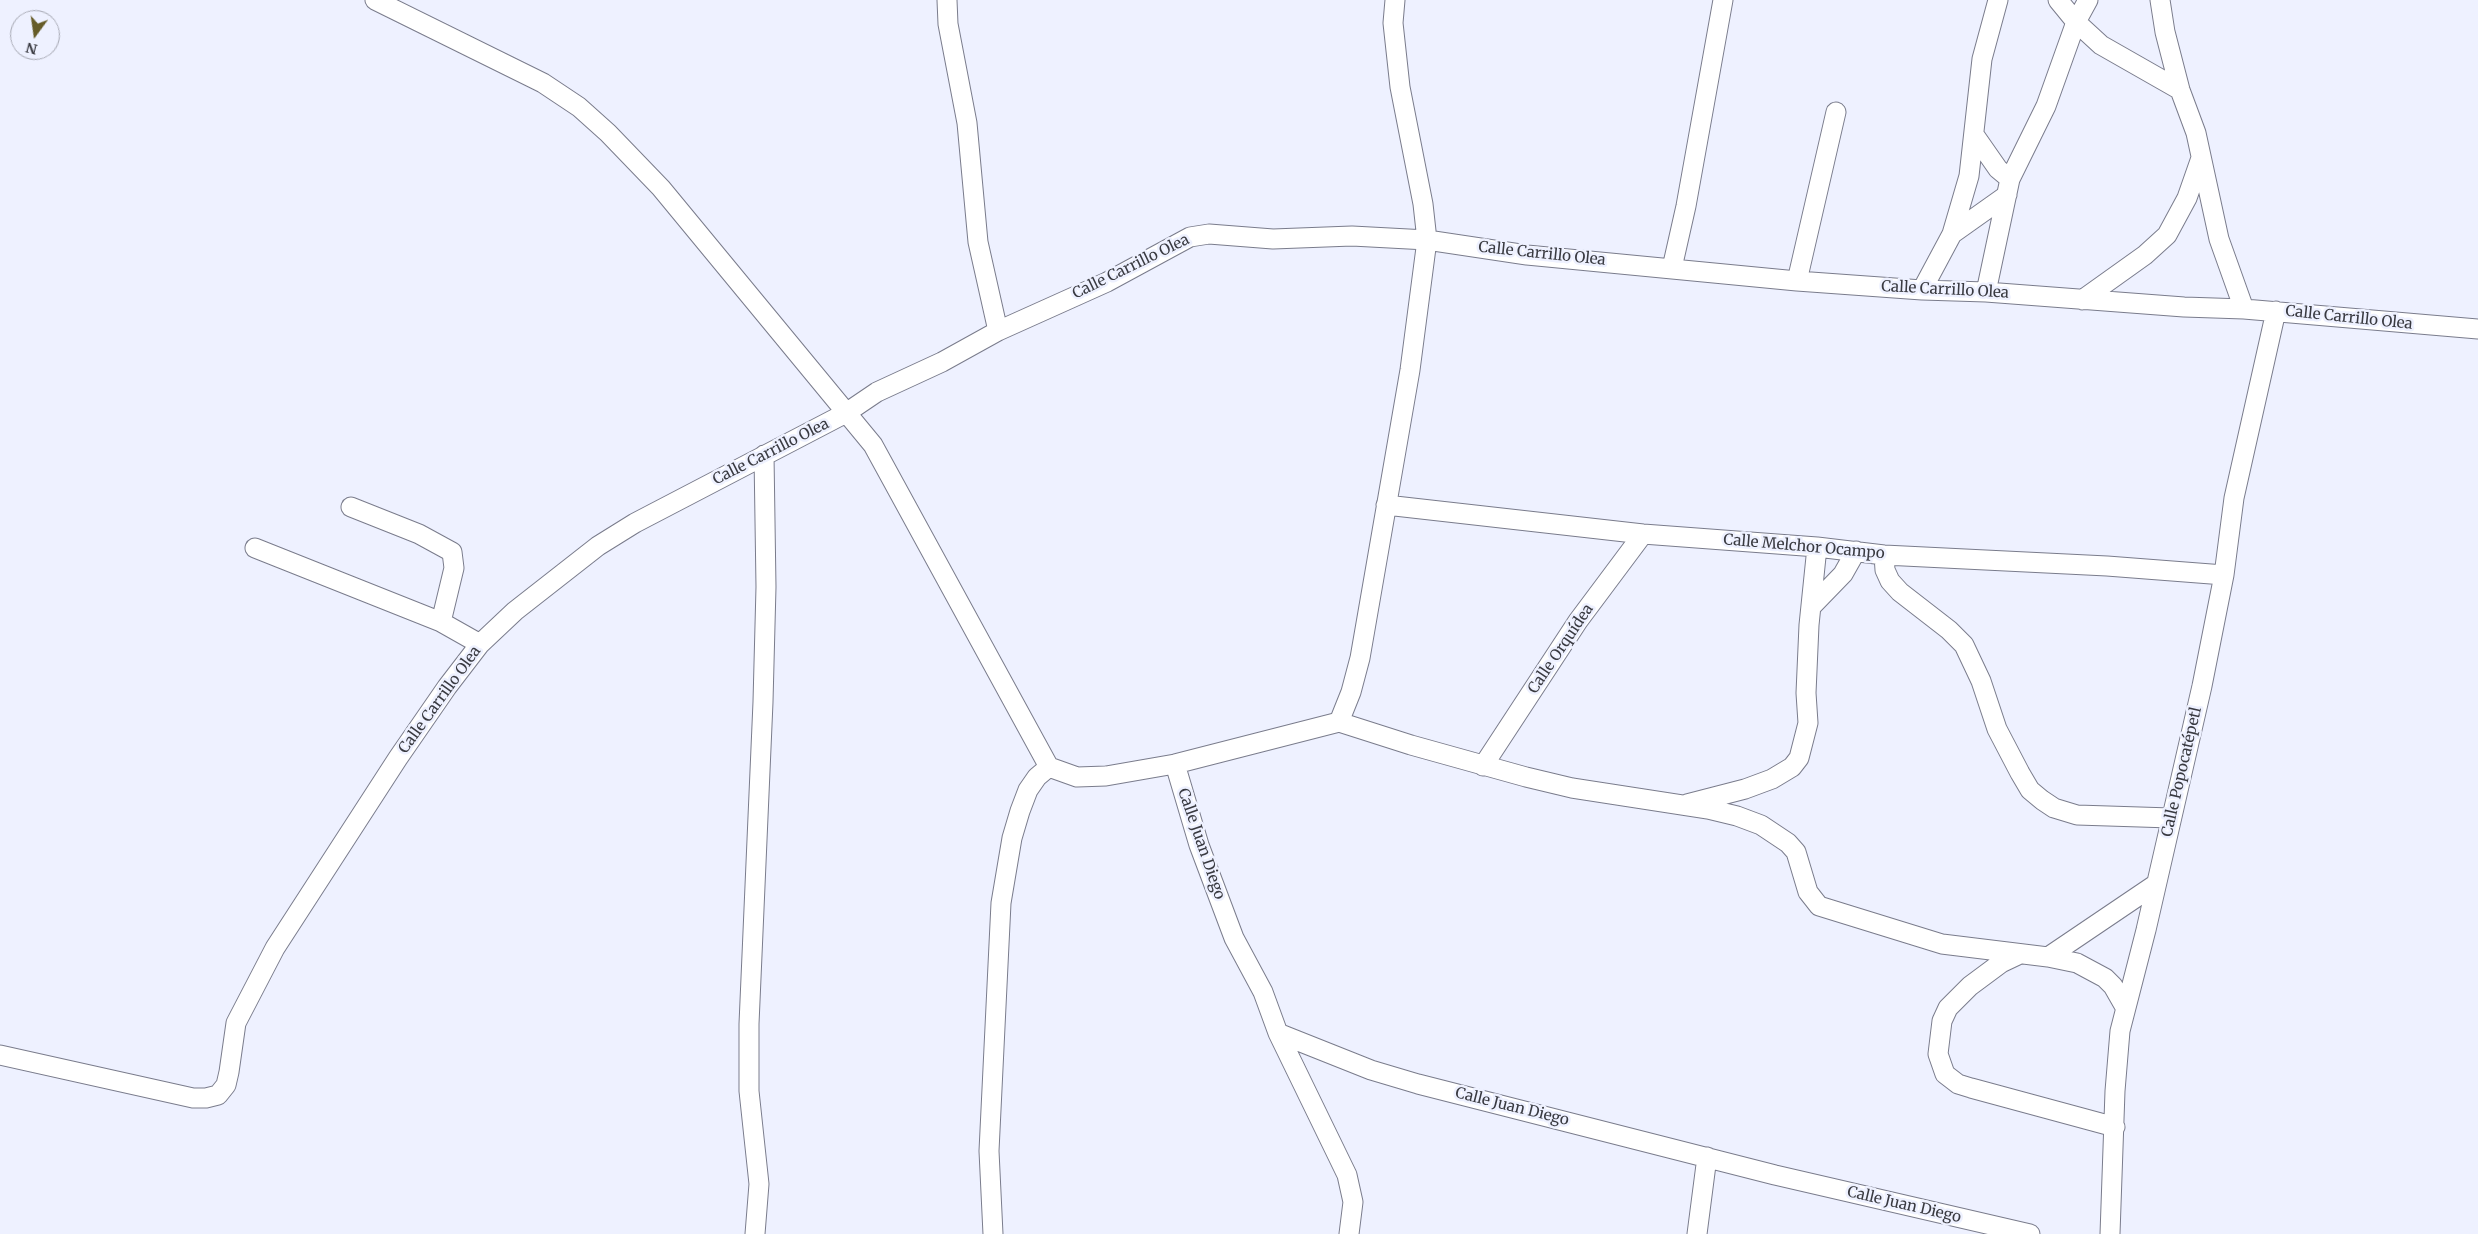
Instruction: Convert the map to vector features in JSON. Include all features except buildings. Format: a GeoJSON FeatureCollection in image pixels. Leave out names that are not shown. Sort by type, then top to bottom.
{"type":"FeatureCollection","features":[{"type":"Feature","properties":{"kind":"street"},"geometry":{"type":"LineString","coordinates":[[375,0],[543,82],[579,106],[661,188],[846,413],[858,424],[888,472],[1049,767],[1077,777],[1092,778],[1175,764],[1339,722],[1483,766],[1572,788],[1737,816],[1760,825],[1777,835],[1796,852],[1808,892],[1819,906],[1893,927],[1926,940],[2048,957],[2077,963],[2094,971],[2113,986],[2125,1008]]}},
{"type":"Feature","properties":{"kind":"street"},"geometry":{"type":"LineString","coordinates":[[947,0],[948,24],[966,123],[978,242],[998,331]]}},
{"type":"Feature","properties":{"kind":"street"},"geometry":{"type":"LineString","coordinates":[[1339,722],[1351,692],[1360,658],[1410,370],[1427,240],[1423,204],[1400,87],[1393,23],[1396,0]]}},
{"type":"Feature","properties":{"kind":"street"},"geometry":{"type":"LineString","coordinates":[[1672,268],[1686,206],[1723,0]]}},
{"type":"Feature","properties":{"kind":"street"},"geometry":{"type":"LineString","coordinates":[[1922,290],[1952,234],[1969,176],[1975,136],[1976,102],[1982,59],[1998,0]]}},
{"type":"Feature","properties":{"kind":"street"},"geometry":{"type":"LineString","coordinates":[[2058,0],[2076,22],[2101,45],[2180,90]]}},
{"type":"Feature","properties":{"kind":"street"},"geometry":{"type":"LineString","coordinates":[[1986,292],[2008,187],[2046,106],[2076,22],[2088,0]]}},
{"type":"Feature","properties":{"kind":"street"},"geometry":{"type":"LineString","coordinates":[[2160,0],[2164,32],[2180,90],[2196,133],[2219,239],[2244,309]]}},
{"type":"Feature","properties":{"kind":"street"},"geometry":{"type":"LineString","coordinates":[[1797,281],[1836,112]]}},
{"type":"Feature","properties":{"kind":"street"},"geometry":{"type":"LineString","coordinates":[[1975,136],[1998,168],[2008,187]]}},
{"type":"Feature","properties":{"kind":"street"},"geometry":{"type":"LineString","coordinates":[[2082,300],[2145,255],[2167,235],[2187,198],[2201,158]]}},
{"type":"Feature","properties":{"kind":"street"},"geometry":{"type":"LineString","coordinates":[[1952,234],[2008,187]]}},
{"type":"Feature","properties":{"kind":"street","name":"Calle Carrillo Olea"},"geometry":{"type":"LineString","coordinates":[[0,1055],[193,1098],[218,1095],[226,1084],[236,1023],[276,948],[398,758],[447,687],[480,644],[516,611],[598,546],[635,523],[846,413],[871,396],[942,362],[998,331],[1107,282],[1190,237],[1208,234],[1273,239],[1352,236],[1427,240],[1526,255],[1797,281],[2276,311],[2348,320],[2478,329]]}},
{"type":"Feature","properties":{"kind":"street","name":"Calle Popocatépetl"},"geometry":{"type":"LineString","coordinates":[[2110,1234],[2117,1055],[2125,1008],[2202,686],[2224,575],[2234,498],[2276,311]]}},
{"type":"Feature","properties":{"kind":"street"},"geometry":{"type":"LineString","coordinates":[[755,1234],[758,1184],[749,1091],[749,1024],[764,702],[766,587],[764,455]]}},
{"type":"Feature","properties":{"kind":"street","name":"Calle Melchor Ocampo"},"geometry":{"type":"LineString","coordinates":[[1386,505],[1643,534],[1817,547],[1884,555],[2107,566],[2224,575]]}},
{"type":"Feature","properties":{"kind":"street"},"geometry":{"type":"LineString","coordinates":[[351,507],[419,534],[452,552],[454,568],[441,622]]}},
{"type":"Feature","properties":{"kind":"street","name":"Calle Orquídea"},"geometry":{"type":"LineString","coordinates":[[1483,766],[1578,621],[1643,534]]}},
{"type":"Feature","properties":{"kind":"street"},"geometry":{"type":"LineString","coordinates":[[1682,806],[1744,789],[1772,779],[1792,767],[1800,758],[1808,724],[1806,693],[1817,547]]}},
{"type":"Feature","properties":{"kind":"street"},"geometry":{"type":"LineString","coordinates":[[255,548],[441,622],[480,644]]}},
{"type":"Feature","properties":{"kind":"street"},"geometry":{"type":"LineString","coordinates":[[1811,607],[1843,574],[1856,551]]}},
{"type":"Feature","properties":{"kind":"street"},"geometry":{"type":"LineString","coordinates":[[1884,555],[1890,581],[1900,592],[1949,630],[1964,645],[1981,681],[2001,738],[2030,790],[2054,808],[2077,814],[2171,818]]}},
{"type":"Feature","properties":{"kind":"street","name":"Calle Juan Diego"},"geometry":{"type":"LineString","coordinates":[[1175,764],[1199,845],[1230,929],[1263,992],[1278,1032],[1371,1070],[1418,1084],[1774,1175],[2030,1234]]}},
{"type":"Feature","properties":{"kind":"street"},"geometry":{"type":"LineString","coordinates":[[993,1234],[989,1151],[1001,903],[1010,848],[1020,811],[1028,790],[1037,777],[1049,767]]}},
{"type":"Feature","properties":{"kind":"street"},"geometry":{"type":"LineString","coordinates":[[2048,957],[2156,884]]}},
{"type":"Feature","properties":{"kind":"street"},"geometry":{"type":"LineString","coordinates":[[2020,954],[2001,963],[1970,986],[1948,1008],[1942,1021],[1938,1046],[1941,1066],[1945,1074],[1958,1084],[2115,1127]]}},
{"type":"Feature","properties":{"kind":"street"},"geometry":{"type":"LineString","coordinates":[[1278,1032],[1347,1175],[1353,1202],[1349,1234]]}},
{"type":"Feature","properties":{"kind":"street"},"geometry":{"type":"LineString","coordinates":[[1697,1234],[1707,1157]]}}]}
